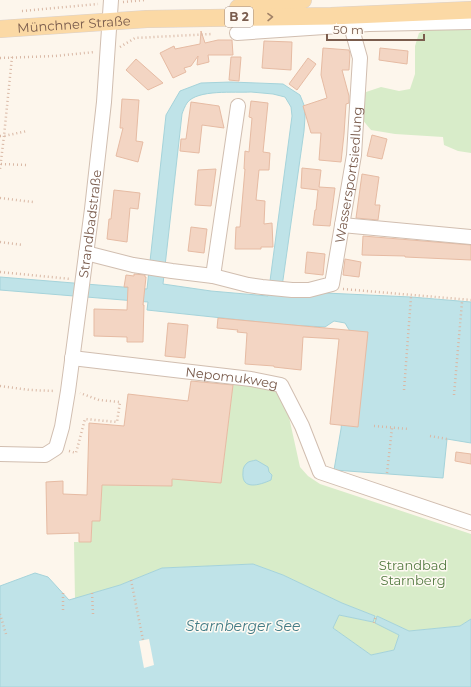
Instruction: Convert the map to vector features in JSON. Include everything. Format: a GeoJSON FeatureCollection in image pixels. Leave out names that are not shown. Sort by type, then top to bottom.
{"type":"FeatureCollection","features":[{"type":"Feature","properties":{"kind":"main road","name":"Münchner Straße"},"geometry":{"type":"LineString","coordinates":[[147,19],[303,0]]}},
{"type":"Feature","properties":{"kind":"main road","name":"Münchner Straße"},"geometry":{"type":"LineString","coordinates":[[0,29],[147,19],[331,16],[471,10]]}},
{"type":"Feature","properties":{"kind":"street","name":"Strandbadstraße"},"geometry":{"type":"LineString","coordinates":[[56,448],[62,427],[68,391],[92,209],[104,102],[111,1]]}},
{"type":"Feature","properties":{"kind":"street"},"geometry":{"type":"LineString","coordinates":[[237,33],[351,26],[471,22]]}},
{"type":"Feature","properties":{"kind":"street","name":"Wassersportsiedlung"},"geometry":{"type":"LineString","coordinates":[[332,284],[354,154],[360,58],[351,26]]}},
{"type":"Feature","properties":{"kind":"street"},"geometry":{"type":"LineString","coordinates":[[213,276],[238,106]]}},
{"type":"Feature","properties":{"kind":"street"},"geometry":{"type":"LineString","coordinates":[[342,225],[471,237]]}},
{"type":"Feature","properties":{"kind":"street"},"geometry":{"type":"LineString","coordinates":[[86,253],[133,265],[213,276],[262,287],[309,290],[332,284]]}},
{"type":"Feature","properties":{"kind":"street","name":"Nepomukweg"},"geometry":{"type":"LineString","coordinates":[[72,358],[251,379],[281,385],[302,426],[320,472],[471,523]]}},
{"type":"Feature","properties":{"kind":"street"},"geometry":{"type":"LineString","coordinates":[[0,454],[45,455],[56,448]]}},
{"type":"Feature","properties":{"kind":"path"},"geometry":{"type":"LineString","coordinates":[[15,12],[111,1],[145,0]]}},
{"type":"Feature","properties":{"kind":"path"},"geometry":{"type":"LineString","coordinates":[[0,169],[12,57]]}},
{"type":"Feature","properties":{"kind":"path"},"geometry":{"type":"LineString","coordinates":[[0,136],[27,131]]}},
{"type":"Feature","properties":{"kind":"path"},"geometry":{"type":"LineString","coordinates":[[0,164],[26,165]]}},
{"type":"Feature","properties":{"kind":"path"},"geometry":{"type":"LineString","coordinates":[[0,198],[33,202]]}},
{"type":"Feature","properties":{"kind":"path"},"geometry":{"type":"LineString","coordinates":[[0,242],[23,245]]}},
{"type":"Feature","properties":{"kind":"path"},"geometry":{"type":"LineString","coordinates":[[0,272],[83,280]]}},
{"type":"Feature","properties":{"kind":"path"},"geometry":{"type":"LineString","coordinates":[[332,284],[340,289],[471,300]]}},
{"type":"Feature","properties":{"kind":"path"},"geometry":{"type":"LineString","coordinates":[[404,390],[411,297]]}},
{"type":"Feature","properties":{"kind":"path"},"geometry":{"type":"LineString","coordinates":[[454,395],[462,302]]}},
{"type":"Feature","properties":{"kind":"path"},"geometry":{"type":"LineString","coordinates":[[0,386],[30,390],[68,391],[80,393],[99,400],[120,402],[117,422],[85,419],[76,453],[56,448]]}},
{"type":"Feature","properties":{"kind":"path"},"geometry":{"type":"LineString","coordinates":[[374,426],[409,429]]}},
{"type":"Feature","properties":{"kind":"path"},"geometry":{"type":"LineString","coordinates":[[387,473],[392,428]]}},
{"type":"Feature","properties":{"kind":"path"},"geometry":{"type":"LineString","coordinates":[[430,436],[447,439]]}},
{"type":"Feature","properties":{"kind":"path"},"geometry":{"type":"LineString","coordinates":[[131,580],[143,640]]}},
{"type":"Feature","properties":{"kind":"path"},"geometry":{"type":"LineString","coordinates":[[63,593],[63,612]]}},
{"type":"Feature","properties":{"kind":"path"},"geometry":{"type":"LineString","coordinates":[[92,593],[92,614]]}},
{"type":"Feature","properties":{"kind":"path"},"geometry":{"type":"LineString","coordinates":[[0,614],[6,634]]}},
{"type":"Feature","properties":{"kind":"path"},"geometry":{"type":"LineString","coordinates":[[374,623],[376,616]]}},
{"type":"Feature","properties":{"kind":"green space"},"geometry":{"type":"Polygon","coordinates":[[[436,26],[471,26],[471,153],[458,151],[444,145],[443,137],[395,134],[371,130],[361,118],[360,105],[366,92],[381,87],[399,91],[410,89],[415,74],[415,46],[419,33],[436,26]]]}},
{"type":"Feature","properties":{"kind":"green space","name":"Strandbad Starnberg"},"geometry":{"type":"Polygon","coordinates":[[[233,384],[278,390],[287,408],[300,467],[308,476],[320,484],[471,534],[471,619],[460,626],[409,631],[377,616],[376,623],[399,635],[394,650],[371,655],[333,628],[339,615],[373,622],[375,616],[342,603],[283,575],[253,564],[162,568],[120,585],[75,599],[74,542],[91,542],[92,521],[100,520],[102,485],[172,486],[172,479],[221,483],[233,384]]]}},
{"type":"Feature","properties":{"kind":"water"},"geometry":{"type":"Polygon","coordinates":[[[231,82],[283,84],[300,95],[304,105],[304,131],[281,294],[306,295],[325,293],[411,297],[471,302],[471,443],[447,439],[443,478],[334,470],[341,429],[351,333],[345,323],[334,321],[325,327],[288,325],[147,310],[148,302],[0,290],[0,277],[147,289],[166,115],[180,91],[201,83],[231,82]],[[226,92],[207,94],[192,99],[186,104],[182,114],[163,284],[211,291],[268,296],[292,116],[291,107],[285,97],[273,94],[226,92]]]}},
{"type":"Feature","properties":{"kind":"water"},"geometry":{"type":"Polygon","coordinates":[[[256,460],[268,467],[269,472],[272,475],[271,480],[262,484],[252,485],[245,482],[243,478],[243,468],[248,462],[256,460]]]}},
{"type":"Feature","properties":{"kind":"water","name":"Starnberger See"},"geometry":{"type":"Polygon","coordinates":[[[253,564],[283,575],[342,603],[375,616],[373,622],[339,615],[333,628],[371,655],[394,650],[399,635],[375,623],[377,616],[409,631],[460,626],[471,619],[471,687],[0,687],[0,586],[35,573],[48,577],[69,600],[120,585],[162,568],[253,564]]]}},
{"type":"Feature","properties":{"kind":"pier"},"geometry":{"type":"Polygon","coordinates":[[[149,639],[154,665],[144,668],[139,641],[149,639]]]}},
{"type":"Feature","properties":{"kind":"building"},"geometry":{"type":"Polygon","coordinates":[[[201,31],[205,43],[218,40],[232,40],[233,55],[208,55],[209,62],[197,65],[198,56],[191,66],[184,68],[186,72],[173,78],[160,53],[174,46],[175,49],[200,44],[201,31]]]}},
{"type":"Feature","properties":{"kind":"building"},"geometry":{"type":"Polygon","coordinates":[[[264,41],[292,42],[291,70],[262,68],[264,41]]]}},
{"type":"Feature","properties":{"kind":"building"},"geometry":{"type":"Polygon","coordinates":[[[323,48],[349,50],[350,54],[349,70],[342,70],[349,96],[349,103],[346,104],[341,162],[319,160],[321,133],[311,133],[303,106],[327,98],[321,75],[323,48]]]}},
{"type":"Feature","properties":{"kind":"building"},"geometry":{"type":"Polygon","coordinates":[[[380,48],[408,51],[407,64],[379,60],[380,48]]]}},
{"type":"Feature","properties":{"kind":"building"},"geometry":{"type":"Polygon","coordinates":[[[231,57],[241,57],[239,81],[229,80],[231,57]]]}},
{"type":"Feature","properties":{"kind":"building"},"geometry":{"type":"Polygon","coordinates":[[[308,58],[316,64],[297,90],[289,84],[308,58]]]}},
{"type":"Feature","properties":{"kind":"building"},"geometry":{"type":"Polygon","coordinates":[[[136,59],[163,83],[148,90],[126,70],[136,59]]]}},
{"type":"Feature","properties":{"kind":"building"},"geometry":{"type":"Polygon","coordinates":[[[122,99],[139,100],[136,141],[143,142],[138,162],[116,156],[123,128],[120,128],[122,99]]]}},
{"type":"Feature","properties":{"kind":"building"},"geometry":{"type":"Polygon","coordinates":[[[251,101],[268,103],[263,152],[270,153],[269,170],[259,170],[256,200],[265,201],[264,224],[272,223],[273,247],[261,247],[261,249],[235,249],[236,227],[240,227],[245,151],[249,152],[252,118],[249,117],[251,101]]]}},
{"type":"Feature","properties":{"kind":"building"},"geometry":{"type":"Polygon","coordinates":[[[191,102],[219,106],[224,128],[202,125],[199,153],[180,151],[181,139],[186,139],[191,102]]]}},
{"type":"Feature","properties":{"kind":"building"},"geometry":{"type":"Polygon","coordinates":[[[372,135],[387,139],[382,159],[367,156],[372,135]]]}},
{"type":"Feature","properties":{"kind":"building"},"geometry":{"type":"Polygon","coordinates":[[[302,168],[321,170],[319,187],[335,188],[330,226],[313,225],[318,190],[301,188],[302,168]]]}},
{"type":"Feature","properties":{"kind":"building"},"geometry":{"type":"Polygon","coordinates":[[[216,169],[211,206],[195,205],[198,170],[216,169]]]}},
{"type":"Feature","properties":{"kind":"building"},"geometry":{"type":"Polygon","coordinates":[[[362,174],[379,177],[375,205],[380,205],[378,220],[356,218],[362,174]]]}},
{"type":"Feature","properties":{"kind":"building"},"geometry":{"type":"Polygon","coordinates":[[[114,190],[140,193],[138,209],[130,208],[127,242],[107,239],[114,190]]]}},
{"type":"Feature","properties":{"kind":"building"},"geometry":{"type":"Polygon","coordinates":[[[191,227],[207,229],[204,253],[188,251],[191,227]]]}},
{"type":"Feature","properties":{"kind":"building"},"geometry":{"type":"Polygon","coordinates":[[[363,236],[471,245],[471,260],[362,255],[363,236]]]}},
{"type":"Feature","properties":{"kind":"building"},"geometry":{"type":"Polygon","coordinates":[[[307,252],[325,254],[323,275],[305,273],[307,252]]]}},
{"type":"Feature","properties":{"kind":"building"},"geometry":{"type":"Polygon","coordinates":[[[345,259],[361,262],[359,277],[343,275],[345,259]]]}},
{"type":"Feature","properties":{"kind":"building"},"geometry":{"type":"Polygon","coordinates":[[[134,274],[145,275],[146,277],[143,305],[143,342],[127,342],[127,337],[94,336],[94,309],[127,310],[128,287],[124,287],[126,275],[134,276],[134,274]]]}},
{"type":"Feature","properties":{"kind":"building"},"geometry":{"type":"Polygon","coordinates":[[[218,318],[368,332],[358,427],[330,424],[339,339],[303,337],[301,370],[245,364],[247,333],[237,332],[238,330],[217,328],[218,318]]]}},
{"type":"Feature","properties":{"kind":"building"},"geometry":{"type":"Polygon","coordinates":[[[168,323],[188,325],[185,358],[165,356],[168,323]]]}},
{"type":"Feature","properties":{"kind":"building"},"geometry":{"type":"Polygon","coordinates":[[[191,381],[233,385],[221,483],[172,479],[172,486],[102,485],[100,521],[92,521],[91,542],[79,542],[79,533],[47,534],[46,482],[63,481],[63,494],[87,495],[89,423],[124,426],[128,394],[188,401],[191,381]]]}},
{"type":"Feature","properties":{"kind":"building"},"geometry":{"type":"Polygon","coordinates":[[[456,452],[471,454],[471,464],[455,461],[456,452]]]}}]}
